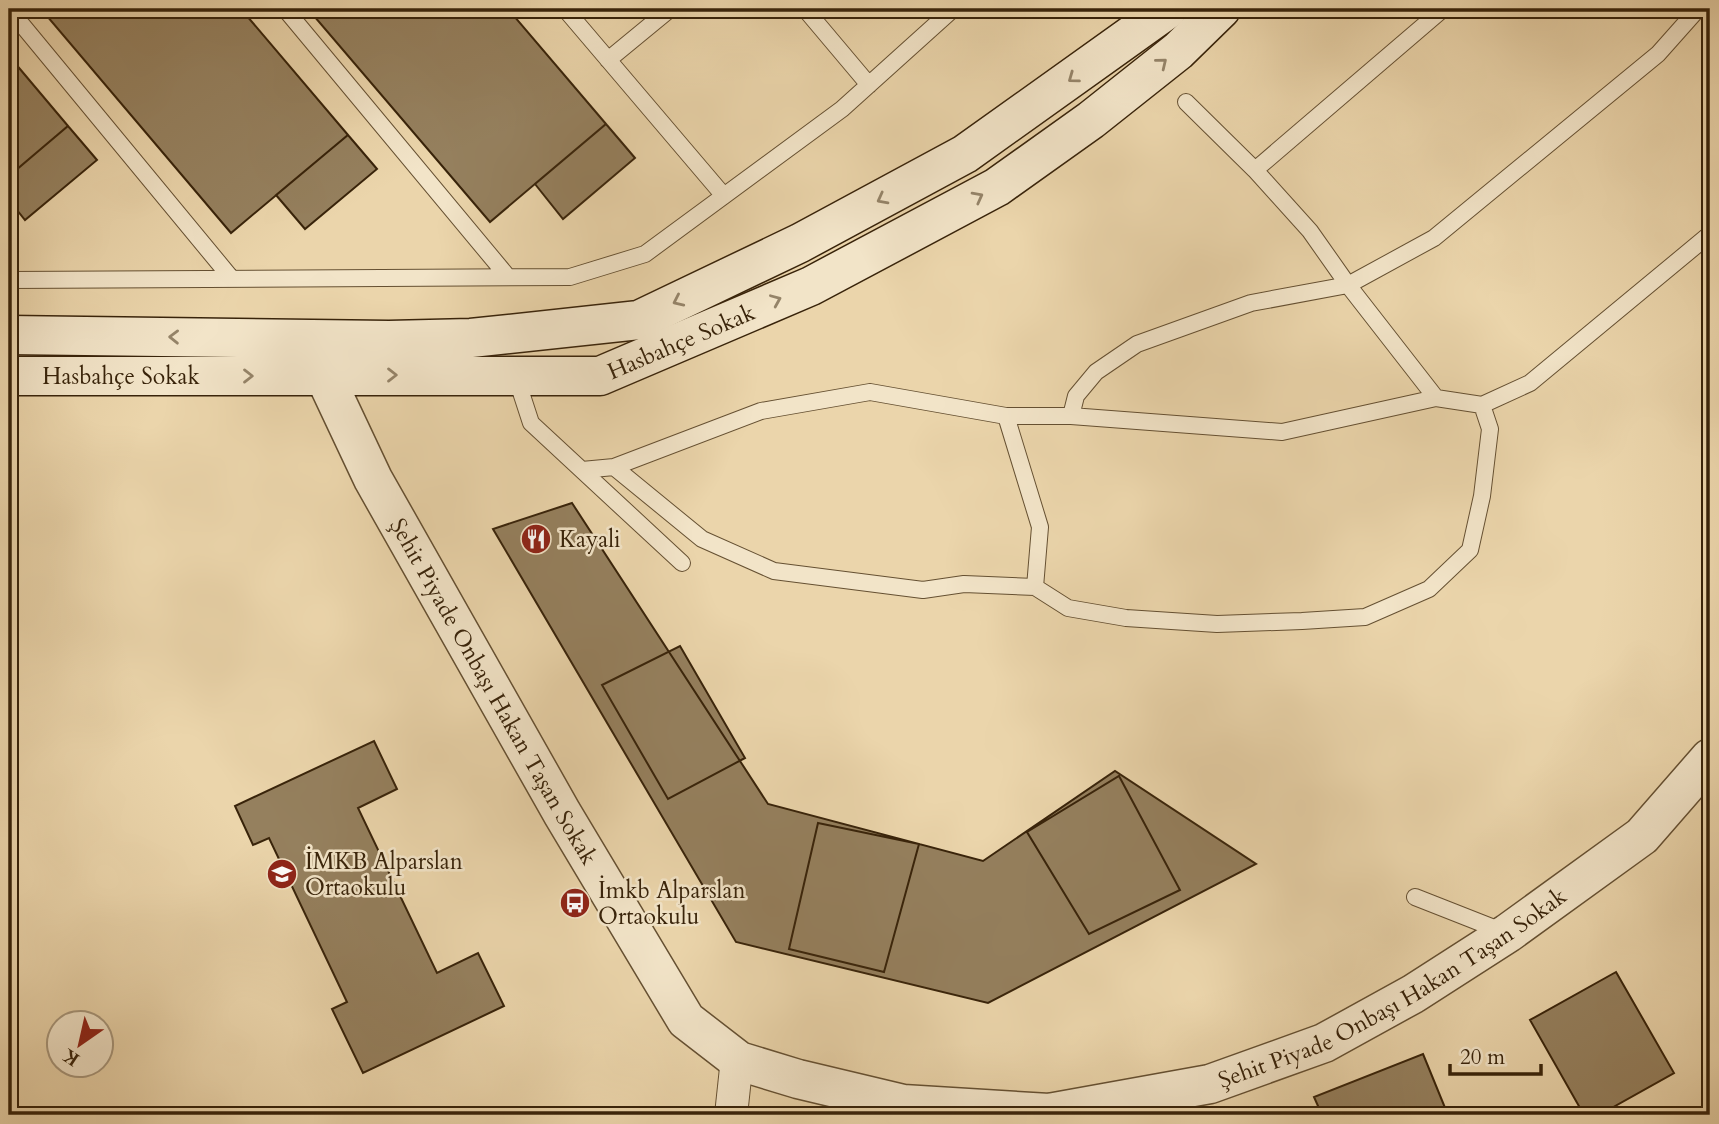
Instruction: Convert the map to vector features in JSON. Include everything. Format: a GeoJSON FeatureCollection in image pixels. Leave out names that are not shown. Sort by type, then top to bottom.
{"type":"FeatureCollection","features":[{"type":"Feature","properties":{"kind":"main road","name":"Hasbahçe Sokak"},"geometry":{"type":"LineString","coordinates":[[9,376],[320,357],[639,320],[800,243],[965,154],[1168,9]]}},
{"type":"Feature","properties":{"kind":"main road","name":"Hasbahçe Sokak"},"geometry":{"type":"LineString","coordinates":[[9,335],[320,357],[516,377],[600,376],[811,286],[997,187],[1091,120],[1178,51],[1221,9]]}},
{"type":"Feature","properties":{"kind":"main road","name":"Şehit Piyade Onbaşı Hakan Taşan Sokak"},"geometry":{"type":"LineString","coordinates":[[320,357],[373,479],[562,813],[686,1020],[737,1059],[798,1079],[903,1104],[1049,1113],[1210,1084],[1324,1043],[1413,994],[1508,933],[1642,836],[1710,758]]}},
{"type":"Feature","properties":{"kind":"street"},"geometry":{"type":"LineString","coordinates":[[731,1115],[737,1059]]}},
{"type":"Feature","properties":{"kind":"lane"},"geometry":{"type":"LineString","coordinates":[[9,9],[232,279]]}},
{"type":"Feature","properties":{"kind":"lane"},"geometry":{"type":"LineString","coordinates":[[285,9],[508,277]]}},
{"type":"Feature","properties":{"kind":"lane"},"geometry":{"type":"LineString","coordinates":[[565,9],[724,196]]}},
{"type":"Feature","properties":{"kind":"lane"},"geometry":{"type":"LineString","coordinates":[[608,60],[670,9]]}},
{"type":"Feature","properties":{"kind":"lane"},"geometry":{"type":"LineString","coordinates":[[805,9],[869,85]]}},
{"type":"Feature","properties":{"kind":"lane"},"geometry":{"type":"LineString","coordinates":[[9,280],[570,277],[646,254],[842,109],[953,9]]}},
{"type":"Feature","properties":{"kind":"lane"},"geometry":{"type":"LineString","coordinates":[[1255,170],[1444,9]]}},
{"type":"Feature","properties":{"kind":"lane"},"geometry":{"type":"LineString","coordinates":[[1071,416],[1076,396],[1096,372],[1137,344],[1251,303],[1348,285],[1434,238],[1658,54],[1698,9]]}},
{"type":"Feature","properties":{"kind":"lane"},"geometry":{"type":"LineString","coordinates":[[1186,102],[1255,170],[1310,231],[1348,285],[1436,398]]}},
{"type":"Feature","properties":{"kind":"lane"},"geometry":{"type":"LineString","coordinates":[[582,470],[614,467],[761,411],[870,392],[1006,416],[1071,416],[1282,432],[1436,398],[1482,405],[1530,383],[1710,234]]}},
{"type":"Feature","properties":{"kind":"lane"},"geometry":{"type":"LineString","coordinates":[[516,377],[531,423],[682,563]]}},
{"type":"Feature","properties":{"kind":"lane"},"geometry":{"type":"LineString","coordinates":[[614,467],[702,539],[774,571],[923,590],[964,584],[1035,587],[1068,608],[1126,618],[1217,624],[1365,617],[1429,589],[1470,550],[1482,496],[1490,429],[1482,405]]}},
{"type":"Feature","properties":{"kind":"lane"},"geometry":{"type":"LineString","coordinates":[[1006,416],[1040,527],[1035,587]]}},
{"type":"Feature","properties":{"kind":"lane"},"geometry":{"type":"LineString","coordinates":[[1415,897],[1508,933]]}},
{"type":"Feature","properties":{"kind":"building"},"geometry":{"type":"Polygon","coordinates":[[[41,9],[241,9],[348,135],[231,233],[41,9]]]}},
{"type":"Feature","properties":{"kind":"building"},"geometry":{"type":"Polygon","coordinates":[[[308,9],[508,9],[606,124],[490,222],[308,9]]]}},
{"type":"Feature","properties":{"kind":"building"},"geometry":{"type":"Polygon","coordinates":[[[9,56],[68,126],[9,176],[9,56]]]}},
{"type":"Feature","properties":{"kind":"building"},"geometry":{"type":"Polygon","coordinates":[[[606,124],[635,158],[563,219],[535,184],[606,124]]]}},
{"type":"Feature","properties":{"kind":"building"},"geometry":{"type":"Polygon","coordinates":[[[68,126],[97,160],[25,220],[9,200],[9,176],[68,126]]]}},
{"type":"Feature","properties":{"kind":"building"},"geometry":{"type":"Polygon","coordinates":[[[348,135],[377,169],[305,229],[276,195],[348,135]]]}},
{"type":"Feature","properties":{"kind":"building"},"geometry":{"type":"Polygon","coordinates":[[[572,503],[768,804],[983,861],[1115,771],[1256,864],[988,1003],[736,942],[493,529],[572,503]]]}},
{"type":"Feature","properties":{"kind":"building"},"geometry":{"type":"Polygon","coordinates":[[[680,646],[745,758],[668,799],[602,685],[680,646]]]}},
{"type":"Feature","properties":{"kind":"building"},"geometry":{"type":"Polygon","coordinates":[[[374,741],[397,789],[358,808],[437,973],[478,953],[504,1006],[363,1073],[332,1009],[347,1002],[269,838],[253,845],[235,806],[374,741]]]}},
{"type":"Feature","properties":{"kind":"building"},"geometry":{"type":"Polygon","coordinates":[[[1119,776],[1180,890],[1089,934],[1027,832],[1119,776]]]}},
{"type":"Feature","properties":{"kind":"building"},"geometry":{"type":"Polygon","coordinates":[[[818,823],[919,844],[884,972],[789,949],[818,823]]]}},
{"type":"Feature","properties":{"kind":"building"},"geometry":{"type":"Polygon","coordinates":[[[1616,972],[1674,1073],[1599,1115],[1584,1115],[1530,1020],[1616,972]]]}},
{"type":"Feature","properties":{"kind":"building"},"geometry":{"type":"Polygon","coordinates":[[[1423,1054],[1448,1115],[1322,1115],[1314,1097],[1423,1054]]]}},
{"type":"Feature","properties":{"kind":"place","name":"Kayali"},"geometry":{"type":"Point","coordinates":[536,539]}},
{"type":"Feature","properties":{"kind":"place","name":"İMKB Alparslan Ortaokulu"},"geometry":{"type":"Point","coordinates":[282,874]}},
{"type":"Feature","properties":{"kind":"place","name":"İmkb Alparslan Ortaokulu"},"geometry":{"type":"Point","coordinates":[575,903]}}]}
